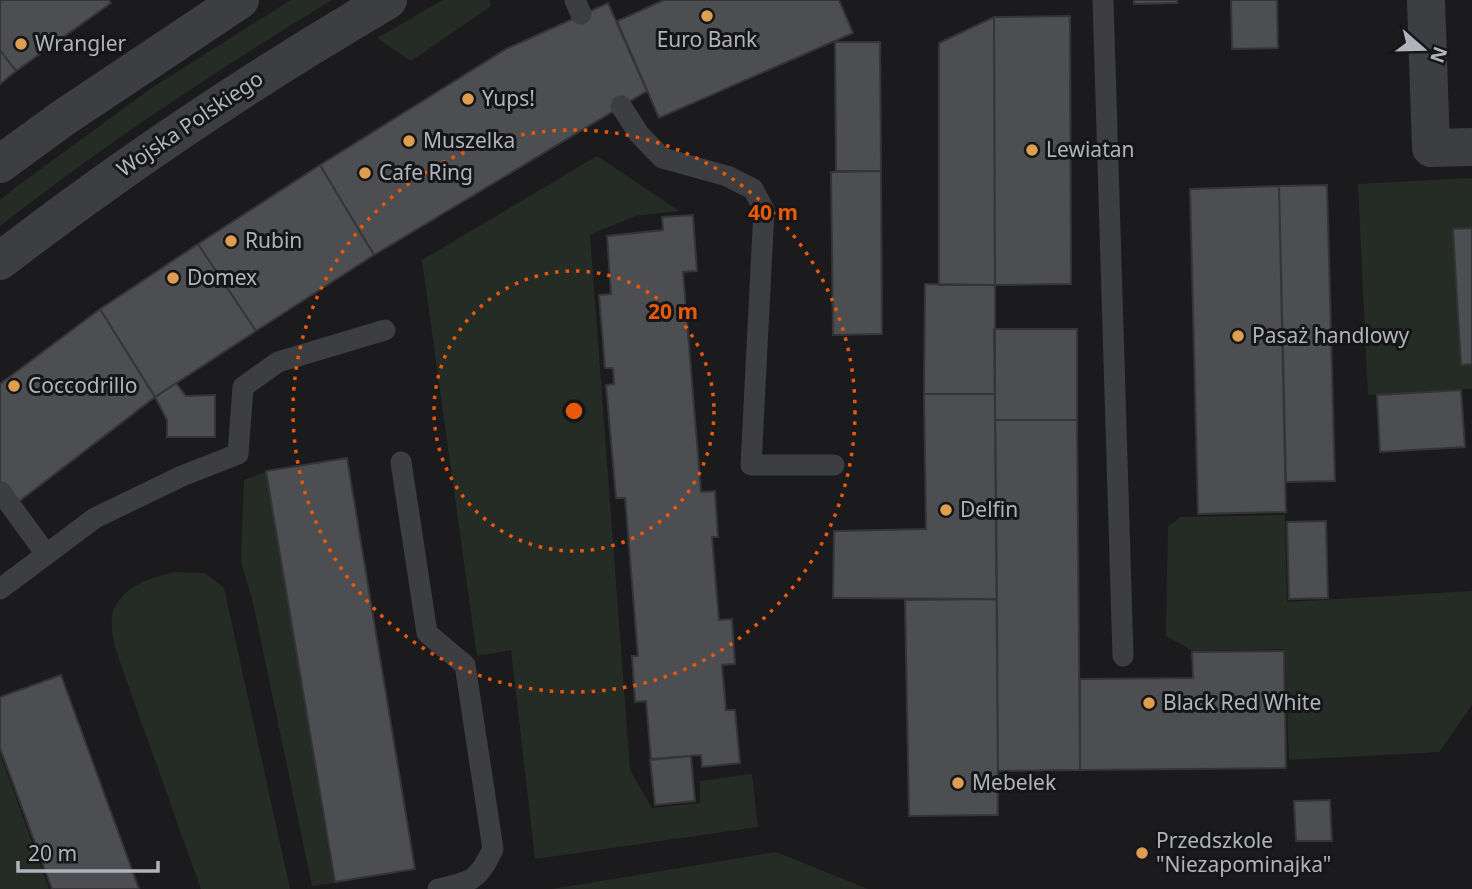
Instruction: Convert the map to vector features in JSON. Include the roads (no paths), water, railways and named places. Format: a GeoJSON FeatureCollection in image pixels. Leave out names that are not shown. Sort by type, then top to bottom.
{"type":"FeatureCollection","features":[{"type":"Feature","properties":{"kind":"street"},"geometry":{"type":"LineString","coordinates":[[0,164],[63,118],[240,0]]}},
{"type":"Feature","properties":{"kind":"street","name":"Wojska Polskiego"},"geometry":{"type":"LineString","coordinates":[[0,261],[126,167],[212,108],[290,57],[388,0]]}},
{"type":"Feature","properties":{"kind":"street"},"geometry":{"type":"LineString","coordinates":[[1426,0],[1431,148],[1472,148]]}},
{"type":"Feature","properties":{"kind":"lane"},"geometry":{"type":"LineString","coordinates":[[1103,0],[1123,656]]}},
{"type":"Feature","properties":{"kind":"lane"},"geometry":{"type":"LineString","coordinates":[[621,106],[639,134],[662,158],[727,176],[753,189],[764,210],[751,465],[834,465]]}},
{"type":"Feature","properties":{"kind":"lane"},"geometry":{"type":"LineString","coordinates":[[0,589],[95,518],[182,476],[238,454],[243,387],[278,362],[385,330]]}},
{"type":"Feature","properties":{"kind":"lane"},"geometry":{"type":"LineString","coordinates":[[401,462],[427,633],[465,665],[493,849],[483,870],[466,883],[438,889]]}},
{"type":"Feature","properties":{"kind":"lane"},"geometry":{"type":"LineString","coordinates":[[0,491],[46,554]]}},
{"type":"Feature","properties":{"kind":"place","name":"Euro Bank"},"geometry":{"type":"Point","coordinates":[707,16]}},
{"type":"Feature","properties":{"kind":"place","name":"Wrangler"},"geometry":{"type":"Point","coordinates":[21,44]}},
{"type":"Feature","properties":{"kind":"place","name":"Yups!"},"geometry":{"type":"Point","coordinates":[468,99]}},
{"type":"Feature","properties":{"kind":"place","name":"Muszelka"},"geometry":{"type":"Point","coordinates":[409,141]}},
{"type":"Feature","properties":{"kind":"place","name":"Lewiatan"},"geometry":{"type":"Point","coordinates":[1032,150]}},
{"type":"Feature","properties":{"kind":"place","name":"Cafe Ring"},"geometry":{"type":"Point","coordinates":[365,173]}},
{"type":"Feature","properties":{"kind":"place","name":"Rubin"},"geometry":{"type":"Point","coordinates":[231,241]}},
{"type":"Feature","properties":{"kind":"place","name":"Domex"},"geometry":{"type":"Point","coordinates":[173,278]}},
{"type":"Feature","properties":{"kind":"place","name":"Pasaż handlowy"},"geometry":{"type":"Point","coordinates":[1238,336]}},
{"type":"Feature","properties":{"kind":"place","name":"Coccodrillo"},"geometry":{"type":"Point","coordinates":[14,386]}},
{"type":"Feature","properties":{"kind":"place","name":"Delfin"},"geometry":{"type":"Point","coordinates":[946,510]}},
{"type":"Feature","properties":{"kind":"place","name":"Black Red White"},"geometry":{"type":"Point","coordinates":[1149,703]}},
{"type":"Feature","properties":{"kind":"place","name":"Mebelek"},"geometry":{"type":"Point","coordinates":[958,783]}},
{"type":"Feature","properties":{"kind":"place","name":"Przedszkole \"Niezapominajka\""},"geometry":{"type":"Point","coordinates":[1142,853]}}]}
